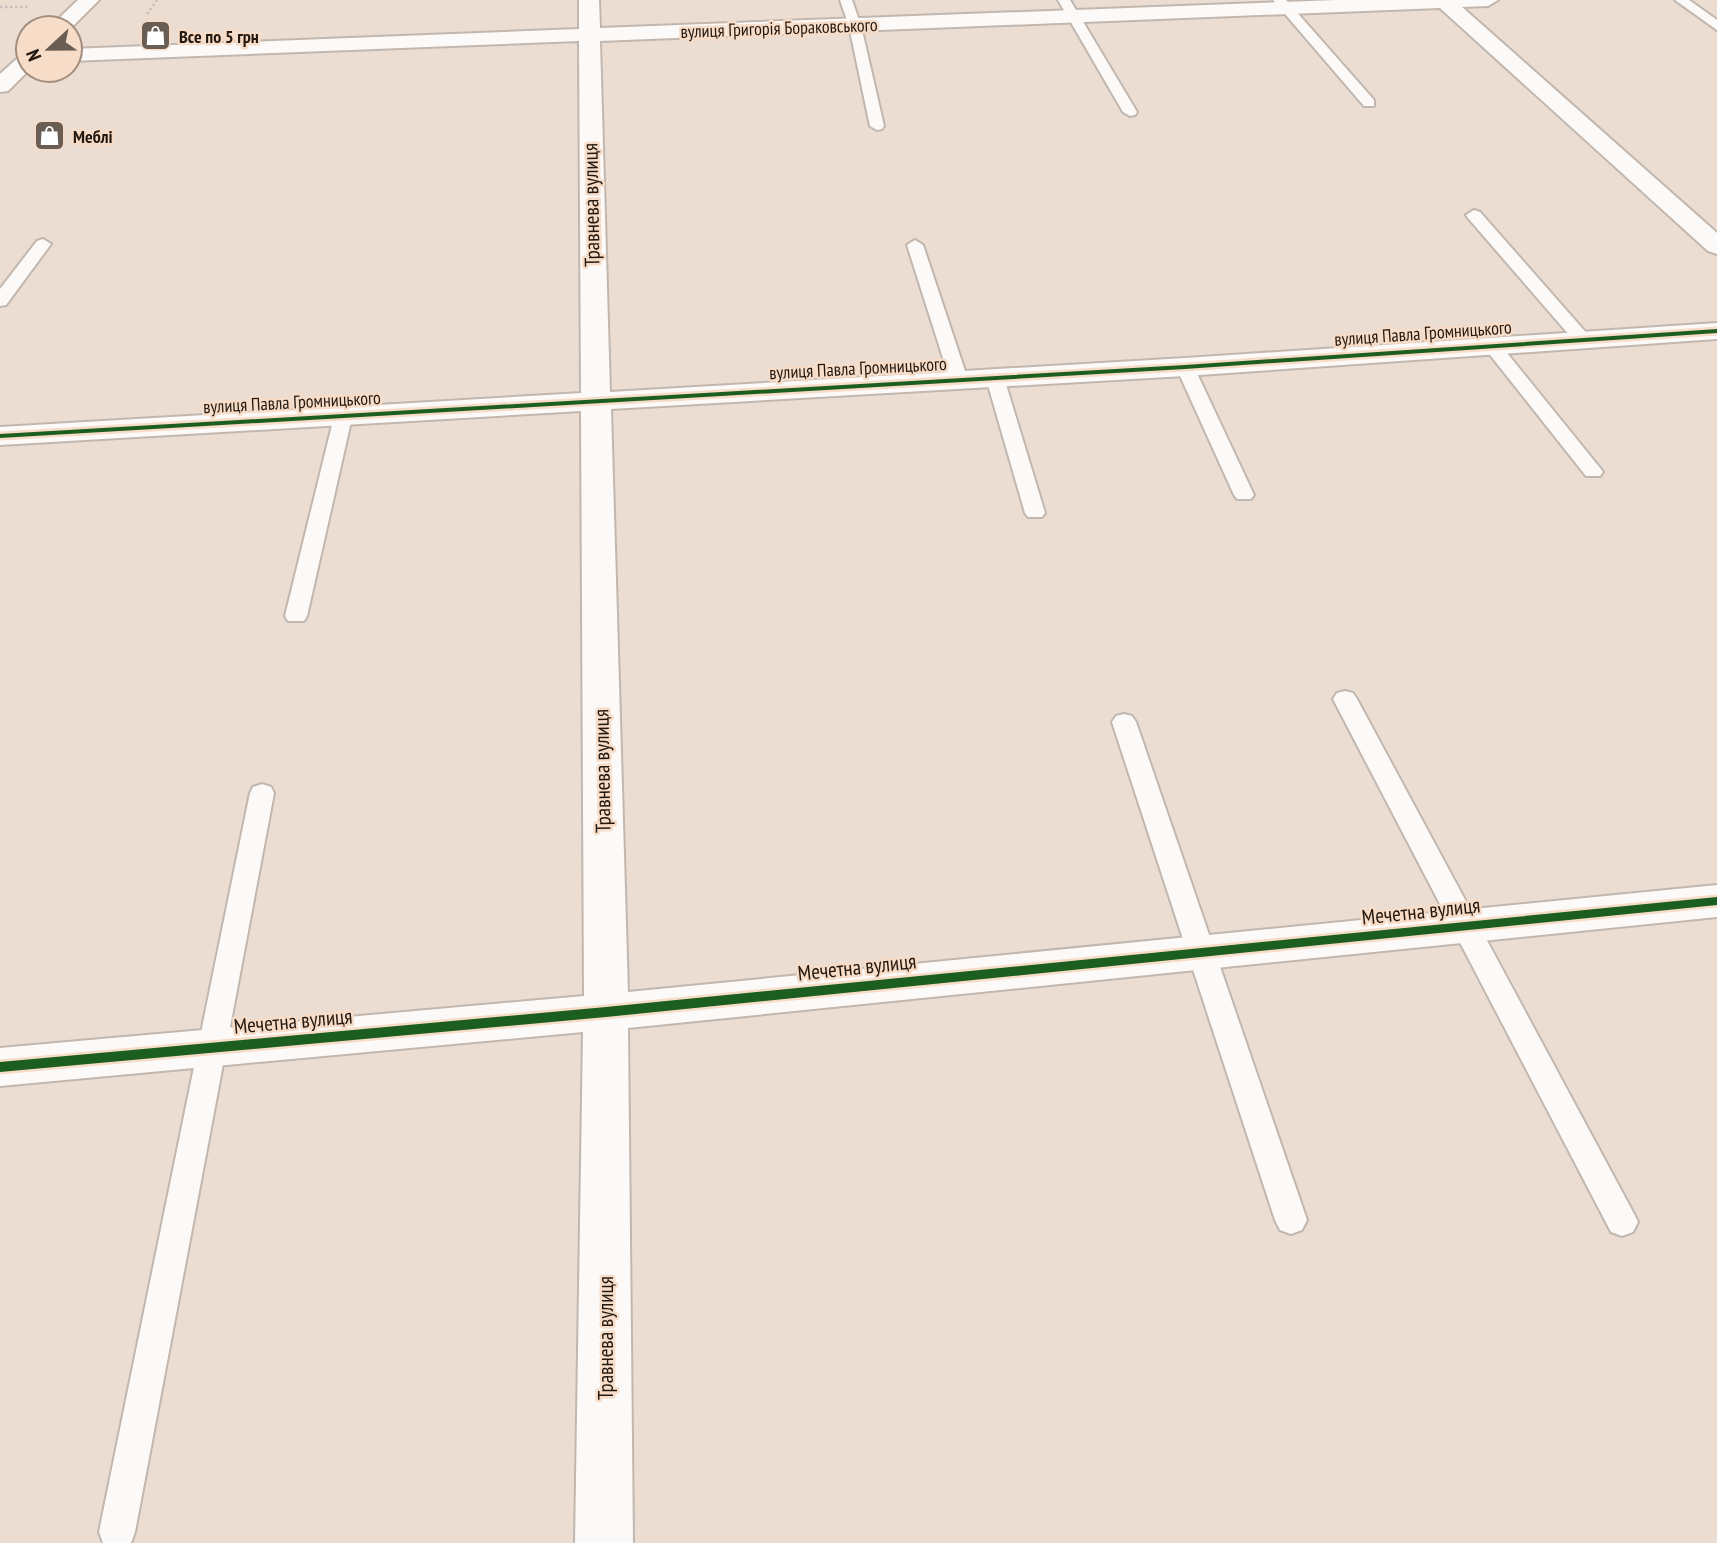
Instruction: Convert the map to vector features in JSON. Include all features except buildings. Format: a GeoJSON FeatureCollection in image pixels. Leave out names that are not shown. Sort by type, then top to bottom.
{"type":"FeatureCollection","features":[{"type":"Feature","properties":{"kind":"street"},"geometry":{"type":"LineString","coordinates":[[74,14],[89,0]]}},
{"type":"Feature","properties":{"kind":"street","name":"вулиця Григорія Бораковського"},"geometry":{"type":"LineString","coordinates":[[84,54],[589,17],[855,26],[1076,18],[1283,4],[1488,0]]}},
{"type":"Feature","properties":{"kind":"street"},"geometry":{"type":"LineString","coordinates":[[1444,1],[1717,246]]}},
{"type":"Feature","properties":{"kind":"street","name":"Травнева вулиця"},"geometry":{"type":"LineString","coordinates":[[589,17],[606,1012],[604,1543]]}},
{"type":"Feature","properties":{"kind":"street"},"geometry":{"type":"LineString","coordinates":[[0,86],[14,72]]}},
{"type":"Feature","properties":{"kind":"street","name":"вулиця Павла Громницького"},"geometry":{"type":"LineString","coordinates":[[0,436],[1185,367],[1717,331]]}},
{"type":"Feature","properties":{"kind":"street","name":"Мечетна вулиця"},"geometry":{"type":"LineString","coordinates":[[0,1067],[606,1012],[1717,901]]}},
{"type":"Feature","properties":{"kind":"lane"},"geometry":{"type":"LineString","coordinates":[[846,0],[855,26],[877,126]]}},
{"type":"Feature","properties":{"kind":"lane"},"geometry":{"type":"LineString","coordinates":[[1064,0],[1130,112]]}},
{"type":"Feature","properties":{"kind":"lane"},"geometry":{"type":"LineString","coordinates":[[1681,0],[1717,26]]}},
{"type":"Feature","properties":{"kind":"lane"},"geometry":{"type":"LineString","coordinates":[[1283,4],[1369,103]]}},
{"type":"Feature","properties":{"kind":"lane"},"geometry":{"type":"LineString","coordinates":[[1474,215],[1583,340]]}},
{"type":"Feature","properties":{"kind":"lane"},"geometry":{"type":"LineString","coordinates":[[0,300],[43,244]]}},
{"type":"Feature","properties":{"kind":"lane"},"geometry":{"type":"LineString","coordinates":[[915,246],[960,380]]}},
{"type":"Feature","properties":{"kind":"lane"},"geometry":{"type":"LineString","coordinates":[[1492,346],[1593,472]]}},
{"type":"Feature","properties":{"kind":"lane"},"geometry":{"type":"LineString","coordinates":[[1185,367],[1244,495]]}},
{"type":"Feature","properties":{"kind":"lane"},"geometry":{"type":"LineString","coordinates":[[995,378],[1035,513]]}},
{"type":"Feature","properties":{"kind":"lane"},"geometry":{"type":"LineString","coordinates":[[296,616],[343,417]]}},
{"type":"Feature","properties":{"kind":"lane"},"geometry":{"type":"LineString","coordinates":[[1345,699],[1622,1222]]}},
{"type":"Feature","properties":{"kind":"lane"},"geometry":{"type":"LineString","coordinates":[[1124,722],[1291,1220]]}},
{"type":"Feature","properties":{"kind":"lane"},"geometry":{"type":"LineString","coordinates":[[117,1532],[262,793]]}},
{"type":"Feature","properties":{"kind":"cycle path"},"geometry":{"type":"LineString","coordinates":[[0,436],[1185,367],[1717,331]]}},
{"type":"Feature","properties":{"kind":"cycle path"},"geometry":{"type":"LineString","coordinates":[[0,1067],[606,1012],[1717,901]]}},
{"type":"Feature","properties":{"kind":"place","name":"Все по 5 грн"},"geometry":{"type":"Point","coordinates":[156,36]}},
{"type":"Feature","properties":{"kind":"place","name":"Меблі"},"geometry":{"type":"Point","coordinates":[50,136]}}]}
